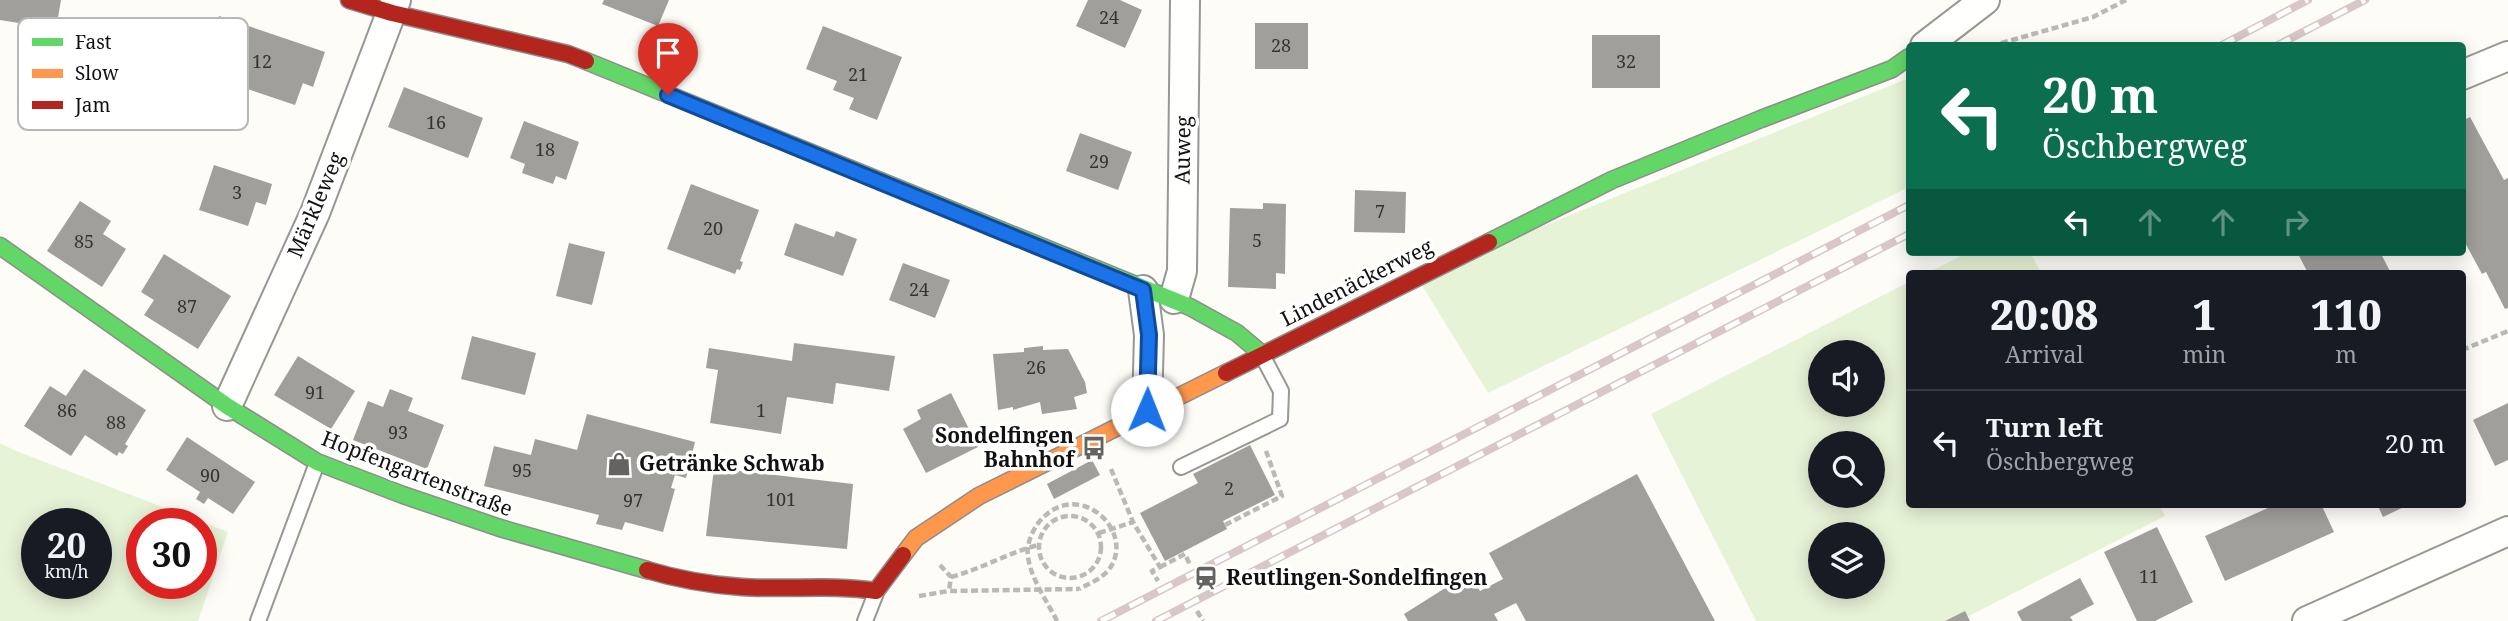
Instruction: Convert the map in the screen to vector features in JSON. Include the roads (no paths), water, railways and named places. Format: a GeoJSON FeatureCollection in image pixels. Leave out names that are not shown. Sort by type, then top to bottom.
{"type":"FeatureCollection","features":[{"type":"Feature","properties":{"kind":"street"},"geometry":{"type":"LineString","coordinates":[[349,0],[394,7],[568,54],[1143,290],[1174,299],[1249,341],[1262,354]]}},
{"type":"Feature","properties":{"kind":"street","name":"Auweg"},"geometry":{"type":"LineString","coordinates":[[1174,299],[1182,271],[1185,0]]}},
{"type":"Feature","properties":{"kind":"street"},"geometry":{"type":"LineString","coordinates":[[1930,42],[1985,0]]}},
{"type":"Feature","properties":{"kind":"street","name":"Märkleweg"},"geometry":{"type":"LineString","coordinates":[[227,406],[315,213],[394,7]]}},
{"type":"Feature","properties":{"kind":"street"},"geometry":{"type":"LineString","coordinates":[[2466,73],[2508,56]]}},
{"type":"Feature","properties":{"kind":"street","name":"Lindenäckerweg"},"geometry":{"type":"LineString","coordinates":[[876,591],[915,538],[979,496],[1612,180],[1892,69],[1906,59]]}},
{"type":"Feature","properties":{"kind":"street","name":"Hopfengartenstraße"},"geometry":{"type":"LineString","coordinates":[[0,246],[227,406],[317,462],[500,528],[667,576],[741,587],[852,587],[876,591]]}},
{"type":"Feature","properties":{"kind":"street"},"geometry":{"type":"LineString","coordinates":[[1143,290],[1149,335],[1147,410]]}},
{"type":"Feature","properties":{"kind":"street"},"geometry":{"type":"LineString","coordinates":[[2307,621],[2508,531]]}},
{"type":"Feature","properties":{"kind":"lane"},"geometry":{"type":"LineString","coordinates":[[1181,467],[1280,419],[1281,391],[1262,354]]}},
{"type":"Feature","properties":{"kind":"lane"},"geometry":{"type":"LineString","coordinates":[[258,621],[317,462]]}},
{"type":"Feature","properties":{"kind":"lane"},"geometry":{"type":"LineString","coordinates":[[865,621],[876,591]]}},
{"type":"Feature","properties":{"kind":"railway"},"geometry":{"type":"LineString","coordinates":[[2228,42],[2308,0]]}},
{"type":"Feature","properties":{"kind":"railway"},"geometry":{"type":"LineString","coordinates":[[2284,42],[2365,0]]}},
{"type":"Feature","properties":{"kind":"railway"},"geometry":{"type":"LineString","coordinates":[[1101,621],[1906,207]]}},
{"type":"Feature","properties":{"kind":"railway"},"geometry":{"type":"LineString","coordinates":[[1156,621],[1906,236]]}},
{"type":"Feature","properties":{"kind":"place","name":"Sondelfingen Bahnhof"},"geometry":{"type":"Point","coordinates":[1094,448]}},
{"type":"Feature","properties":{"kind":"place","name":"Getränke Schwab"},"geometry":{"type":"Point","coordinates":[619,464]}},
{"type":"Feature","properties":{"kind":"place","name":"Reutlingen-Sondelfingen"},"geometry":{"type":"Point","coordinates":[1206,578]}}]}
